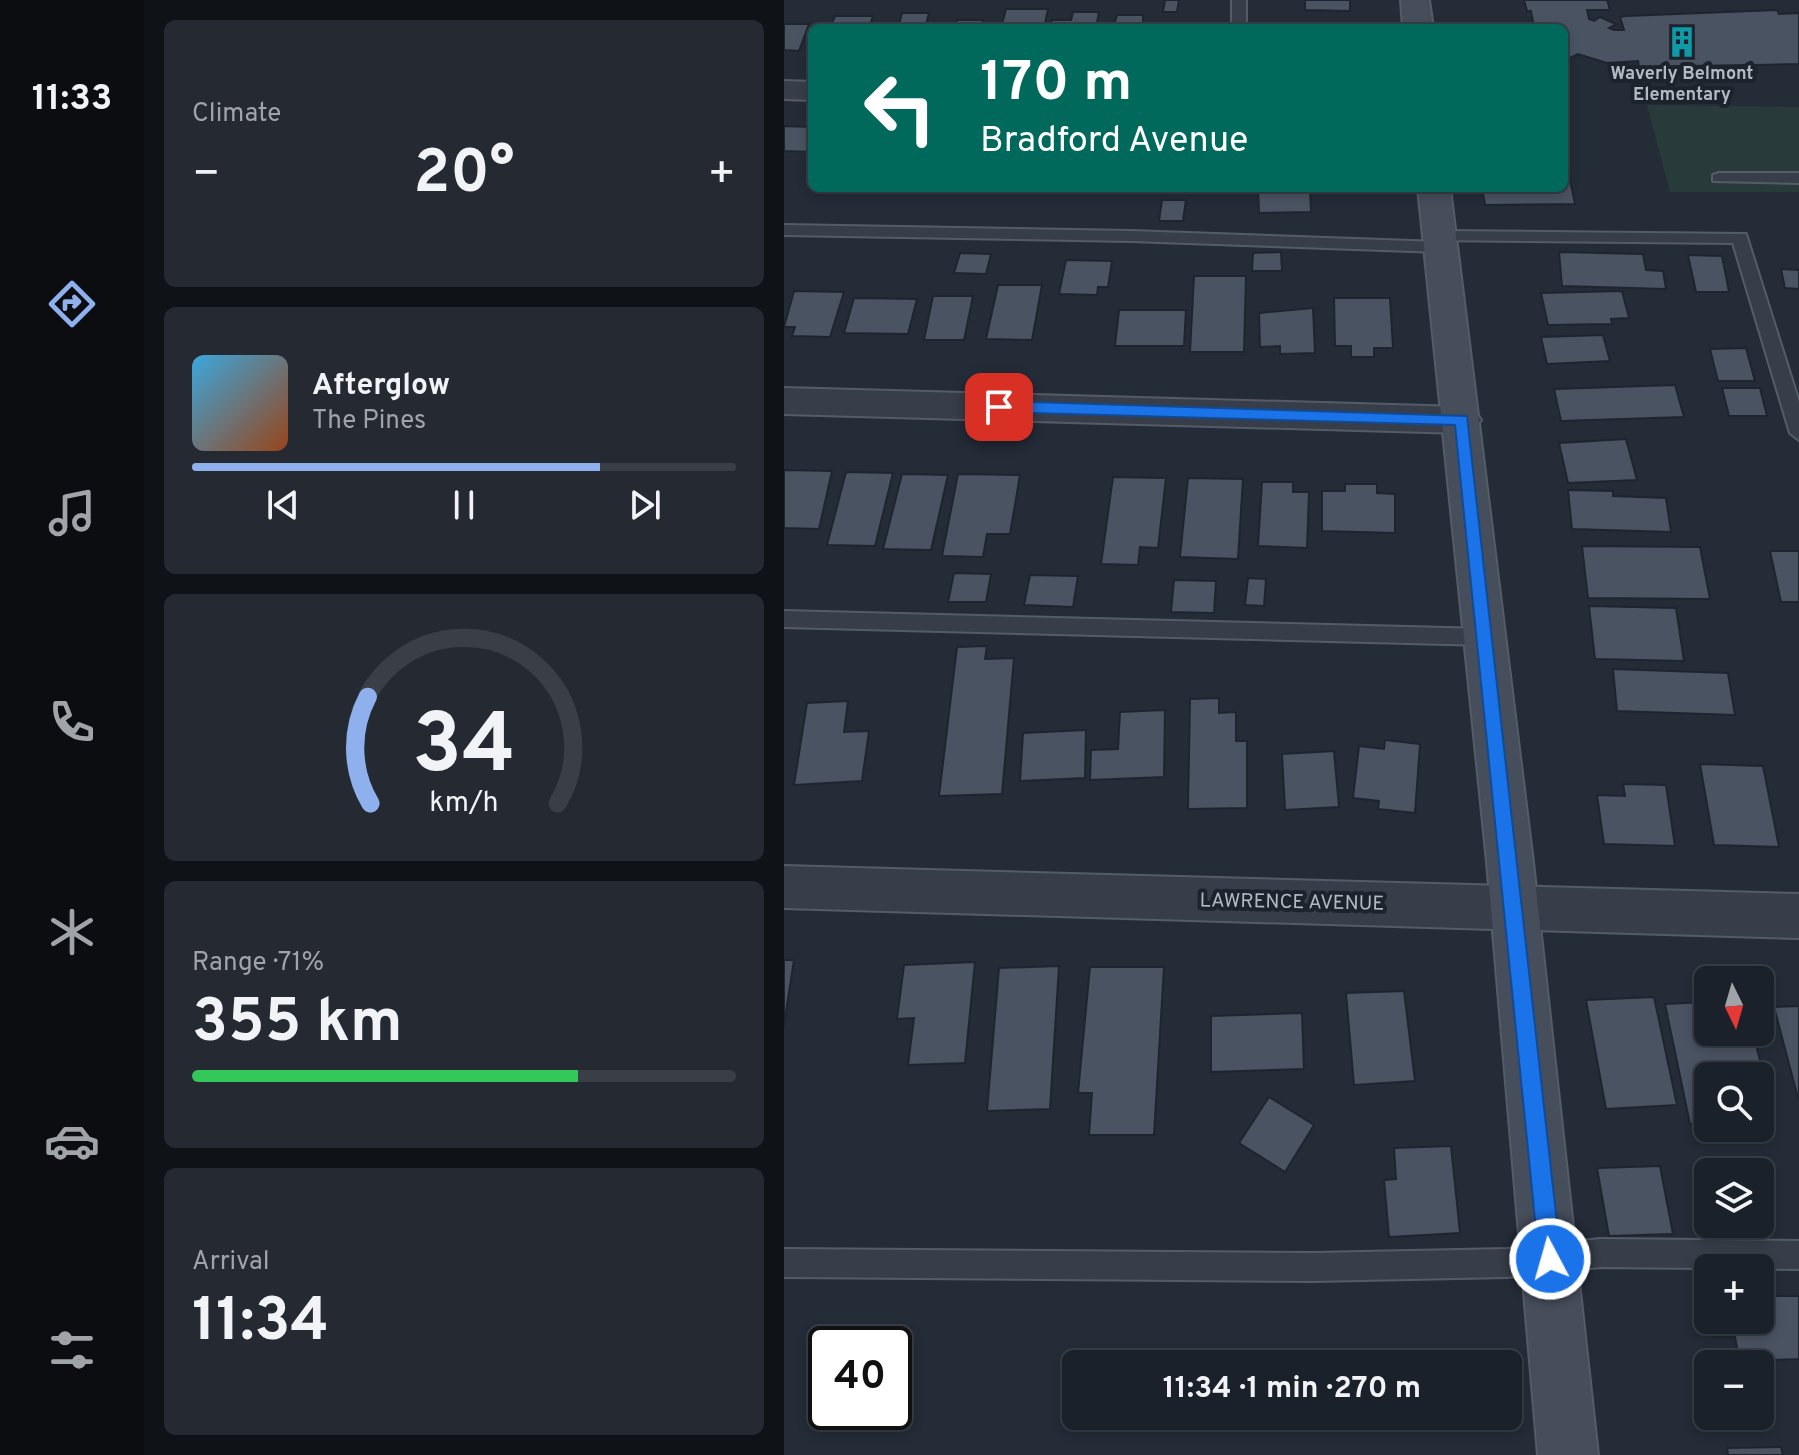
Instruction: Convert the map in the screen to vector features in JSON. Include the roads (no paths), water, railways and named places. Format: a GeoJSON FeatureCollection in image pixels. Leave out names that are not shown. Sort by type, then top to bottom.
{"type":"FeatureCollection","features":[{"type":"Feature","properties":{"kind":"street"},"geometry":{"type":"LineString","coordinates":[[1415,0],[1418,24]]}},
{"type":"Feature","properties":{"kind":"street"},"geometry":{"type":"LineString","coordinates":[[784,90],[808,91]]}},
{"type":"Feature","properties":{"kind":"street"},"geometry":{"type":"LineString","coordinates":[[1434,192],[1515,907],[1568,1455]]}},
{"type":"Feature","properties":{"kind":"street"},"geometry":{"type":"LineString","coordinates":[[784,401],[1462,420]]}},
{"type":"Feature","properties":{"kind":"street","name":"LAWRENCE AVENUE"},"geometry":{"type":"LineString","coordinates":[[784,887],[1799,916]]}},
{"type":"Feature","properties":{"kind":"lane"},"geometry":{"type":"LineString","coordinates":[[1239,0],[1239,24]]}},
{"type":"Feature","properties":{"kind":"lane"},"geometry":{"type":"LineString","coordinates":[[1719,178],[1799,178]]}},
{"type":"Feature","properties":{"kind":"lane"},"geometry":{"type":"LineString","coordinates":[[784,230],[1440,242],[1740,238],[1799,433]]}},
{"type":"Feature","properties":{"kind":"lane"},"geometry":{"type":"LineString","coordinates":[[784,619],[1486,637]]}},
{"type":"Feature","properties":{"kind":"lane"},"geometry":{"type":"LineString","coordinates":[[784,1263],[1324,1267],[1507,1263],[1600,1253],[1799,1255]]}},
{"type":"Feature","properties":{"kind":"place","name":"Waverly Belmont Elementary"},"geometry":{"type":"Point","coordinates":[1682,42]}}]}
